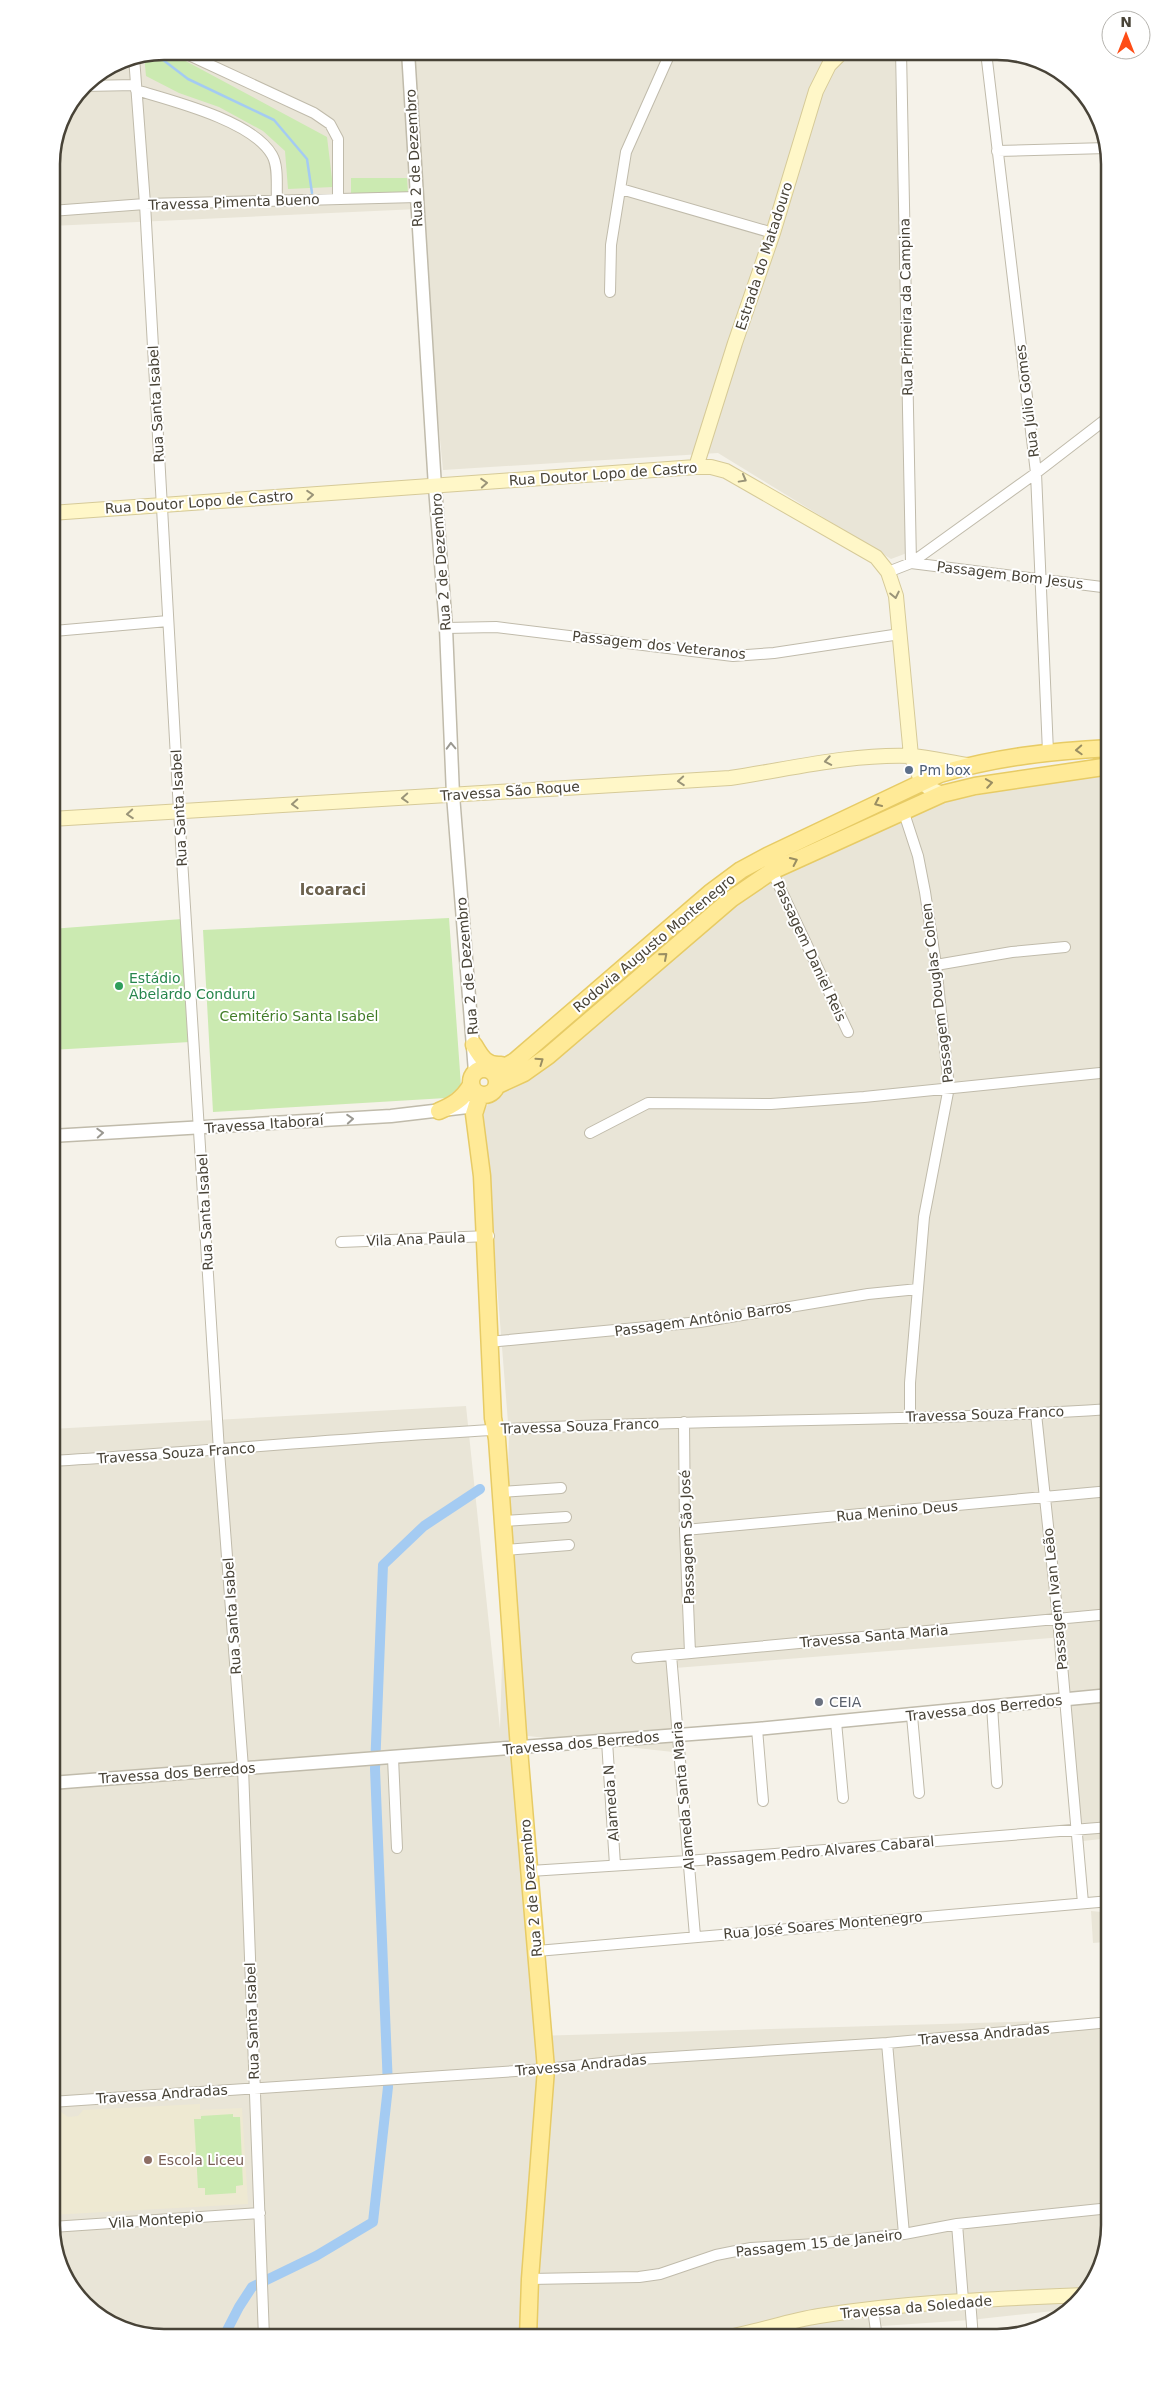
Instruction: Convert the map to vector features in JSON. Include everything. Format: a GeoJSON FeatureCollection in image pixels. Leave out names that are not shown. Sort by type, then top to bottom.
{"type":"FeatureCollection","features":[{"type":"Feature","properties":{"kind":"main road","name":"Estrada do Matadouro"},"geometry":{"type":"LineString","coordinates":[[696,467],[735,343],[773,233],[816,92],[829,65],[834,60]]}},
{"type":"Feature","properties":{"kind":"main road","name":"Rua Doutor Lopo de Castro"},"geometry":{"type":"LineString","coordinates":[[60,512],[696,467],[726,470],[876,557],[888,572],[896,596],[912,756],[922,782]]}},
{"type":"Feature","properties":{"kind":"main road","name":"Rodovia Augusto Montenegro"},"geometry":{"type":"LineString","coordinates":[[496,1079],[710,893],[741,870],[922,782],[967,766],[1048,752],[1101,749]]}},
{"type":"Feature","properties":{"kind":"main road"},"geometry":{"type":"LineString","coordinates":[[1048,752],[1049,774]]}},
{"type":"Feature","properties":{"kind":"main road","name":"Travessa São Roque"},"geometry":{"type":"LineString","coordinates":[[60,819],[730,778],[840,759],[912,756],[967,766]]}},
{"type":"Feature","properties":{"kind":"main road","name":"Rodovia Augusto Montenegro"},"geometry":{"type":"LineString","coordinates":[[496,1079],[524,1073],[548,1056],[731,898],[772,871],[903,810],[942,794],[975,786],[1101,767]]}},
{"type":"Feature","properties":{"kind":"main road"},"geometry":{"type":"LineString","coordinates":[[922,782],[928,788],[942,794]]}},
{"type":"Feature","properties":{"kind":"main road"},"geometry":{"type":"LineString","coordinates":[[474,1045],[482,1058],[489,1064],[502,1065],[516,1061]]}},
{"type":"Feature","properties":{"kind":"main road"},"geometry":{"type":"LineString","coordinates":[[439,1111],[476,1090],[488,1069],[496,1079],[491,1094],[476,1090]]}},
{"type":"Feature","properties":{"kind":"main road","name":"Rua 2 de Dezembro"},"geometry":{"type":"LineString","coordinates":[[476,1090],[474,1114],[488,1236],[501,1492],[519,1749],[546,2069],[530,2279],[528,2329]]}},
{"type":"Feature","properties":{"kind":"main road","name":"Travessa da Soledade"},"geometry":{"type":"LineString","coordinates":[[763,2329],[818,2316],[873,2310],[966,2300],[1074,2295]]}},
{"type":"Feature","properties":{"kind":"street"},"geometry":{"type":"LineString","coordinates":[[200,60],[314,113],[330,124],[338,139],[338,199]]}},
{"type":"Feature","properties":{"kind":"street","name":"Rua 2 de Dezembro"},"geometry":{"type":"LineString","coordinates":[[409,60],[435,487],[446,628],[453,795],[474,1045],[476,1090]]}},
{"type":"Feature","properties":{"kind":"street"},"geometry":{"type":"LineString","coordinates":[[610,292],[611,245],[626,152],[667,60]]}},
{"type":"Feature","properties":{"kind":"street","name":"Rua Primeira da Campina"},"geometry":{"type":"LineString","coordinates":[[901,60],[911,563]]}},
{"type":"Feature","properties":{"kind":"street","name":"Rua Júlio Gomes"},"geometry":{"type":"LineString","coordinates":[[987,60],[1036,473],[1048,752]]}},
{"type":"Feature","properties":{"kind":"street","name":"Rua Santa Isabel"},"geometry":{"type":"LineString","coordinates":[[135,65],[145,204],[179,811],[219,1451],[243,1768],[264,2329]]}},
{"type":"Feature","properties":{"kind":"street"},"geometry":{"type":"LineString","coordinates":[[95,86],[136,87],[215,115],[259,139],[273,156],[277,200]]}},
{"type":"Feature","properties":{"kind":"street"},"geometry":{"type":"LineString","coordinates":[[997,152],[1100,148]]}},
{"type":"Feature","properties":{"kind":"street"},"geometry":{"type":"LineString","coordinates":[[620,189],[773,233]]}},
{"type":"Feature","properties":{"kind":"street","name":"Travessa Pimenta Bueno"},"geometry":{"type":"LineString","coordinates":[[60,210],[145,204],[417,197]]}},
{"type":"Feature","properties":{"kind":"street"},"geometry":{"type":"LineString","coordinates":[[888,572],[911,563],[1036,473],[1101,423]]}},
{"type":"Feature","properties":{"kind":"street","name":"Passagem Bom Jesus"},"geometry":{"type":"LineString","coordinates":[[911,563],[1101,587]]}},
{"type":"Feature","properties":{"kind":"street"},"geometry":{"type":"LineString","coordinates":[[60,630],[168,621]]}},
{"type":"Feature","properties":{"kind":"street","name":"Passagem dos Veteranos"},"geometry":{"type":"LineString","coordinates":[[446,628],[496,627],[733,656],[774,654],[900,634]]}},
{"type":"Feature","properties":{"kind":"street","name":"Passagem Douglas Cohen"},"geometry":{"type":"LineString","coordinates":[[903,810],[918,856],[936,965],[949,1087],[924,1217],[910,1383],[910,1417]]}},
{"type":"Feature","properties":{"kind":"street","name":"Passagem Daniel Reis"},"geometry":{"type":"LineString","coordinates":[[772,871],[848,1032]]}},
{"type":"Feature","properties":{"kind":"street"},"geometry":{"type":"LineString","coordinates":[[936,965],[1010,952],[1065,947]]}},
{"type":"Feature","properties":{"kind":"street"},"geometry":{"type":"LineString","coordinates":[[590,1133],[648,1103],[771,1104],[864,1097],[1101,1073]]}},
{"type":"Feature","properties":{"kind":"street","name":"Travessa Itaboraí"},"geometry":{"type":"LineString","coordinates":[[60,1136],[200,1129],[439,1111]]}},
{"type":"Feature","properties":{"kind":"street","name":"Vila Ana Paula"},"geometry":{"type":"LineString","coordinates":[[341,1242],[488,1236]]}},
{"type":"Feature","properties":{"kind":"street","name":"Passagem Antônio Barros"},"geometry":{"type":"LineString","coordinates":[[492,1342],[700,1322],[868,1294],[918,1289]]}},
{"type":"Feature","properties":{"kind":"street","name":"Travessa Souza Franco"},"geometry":{"type":"LineString","coordinates":[[60,1460],[684,1422],[1036,1414],[1101,1410]]}},
{"type":"Feature","properties":{"kind":"street","name":"Passagem Ivan Leão"},"geometry":{"type":"LineString","coordinates":[[1036,1414],[1058,1619],[1083,1903]]}},
{"type":"Feature","properties":{"kind":"street","name":"Passagem São José"},"geometry":{"type":"LineString","coordinates":[[684,1422],[685,1530],[690,1653]]}},
{"type":"Feature","properties":{"kind":"street"},"geometry":{"type":"LineString","coordinates":[[501,1492],[561,1488]]}},
{"type":"Feature","properties":{"kind":"street","name":"Rua Menino Deus"},"geometry":{"type":"LineString","coordinates":[[685,1530],[1101,1492]]}},
{"type":"Feature","properties":{"kind":"street"},"geometry":{"type":"LineString","coordinates":[[504,1521],[566,1517]]}},
{"type":"Feature","properties":{"kind":"street"},"geometry":{"type":"LineString","coordinates":[[506,1550],[568,1546]]}},
{"type":"Feature","properties":{"kind":"street","name":"Travessa Santa Maria"},"geometry":{"type":"LineString","coordinates":[[637,1658],[1101,1615]]}},
{"type":"Feature","properties":{"kind":"street","name":"Alameda Santa Maria"},"geometry":{"type":"LineString","coordinates":[[671,1655],[687,1861],[695,1936]]}},
{"type":"Feature","properties":{"kind":"street","name":"Travessa dos Berredos"},"geometry":{"type":"LineString","coordinates":[[60,1782],[519,1749],[912,1716],[992,1706],[1101,1696]]}},
{"type":"Feature","properties":{"kind":"street"},"geometry":{"type":"LineString","coordinates":[[992,1706],[997,1783]]}},
{"type":"Feature","properties":{"kind":"street"},"geometry":{"type":"LineString","coordinates":[[912,1716],[919,1792]]}},
{"type":"Feature","properties":{"kind":"street"},"geometry":{"type":"LineString","coordinates":[[836,1722],[843,1798]]}},
{"type":"Feature","properties":{"kind":"street"},"geometry":{"type":"LineString","coordinates":[[757,1729],[763,1801]]}},
{"type":"Feature","properties":{"kind":"street","name":"Alameda N"},"geometry":{"type":"LineString","coordinates":[[606,1741],[615,1865]]}},
{"type":"Feature","properties":{"kind":"street"},"geometry":{"type":"LineString","coordinates":[[392,1758],[397,1848]]}},
{"type":"Feature","properties":{"kind":"street","name":"Passagem Pedro Alvares Cabaral"},"geometry":{"type":"LineString","coordinates":[[530,1872],[1101,1827]]}},
{"type":"Feature","properties":{"kind":"street","name":"Rua José Soares Montenegro"},"geometry":{"type":"LineString","coordinates":[[536,1951],[1101,1902]]}},
{"type":"Feature","properties":{"kind":"street","name":"Travessa Andradas"},"geometry":{"type":"LineString","coordinates":[[60,2101],[546,2069],[640,2059],[887,2043],[1101,2023]]}},
{"type":"Feature","properties":{"kind":"street"},"geometry":{"type":"LineString","coordinates":[[887,2043],[904,2234]]}},
{"type":"Feature","properties":{"kind":"street","name":"Passagem 15 de Janeiro"},"geometry":{"type":"LineString","coordinates":[[530,2279],[639,2277],[660,2274],[716,2255],[751,2248],[816,2244],[904,2234],[957,2224],[1101,2209]]}},
{"type":"Feature","properties":{"kind":"street","name":"Vila Montepio"},"geometry":{"type":"LineString","coordinates":[[60,2227],[260,2213]]}},
{"type":"Feature","properties":{"kind":"street"},"geometry":{"type":"LineString","coordinates":[[957,2224],[971,2329]]}},
{"type":"Feature","properties":{"kind":"street"},"geometry":{"type":"LineString","coordinates":[[873,2310],[876,2329]]}},
{"type":"Feature","properties":{"kind":"shaded area"},"geometry":{"type":"Polygon","coordinates":[[[895,60],[907,553],[891,559],[718,453],[443,470],[418,209],[60,226],[60,157],[68,124],[86,95],[112,74],[124,68],[151,61],[895,60]]]}},
{"type":"Feature","properties":{"kind":"shaded area"},"geometry":{"type":"Polygon","coordinates":[[[1101,773],[1101,1839],[1083,1841],[1064,1637],[675,1668],[682,1753],[510,1734],[535,2036],[1101,2019],[1101,2225],[1097,2252],[1087,2277],[1071,2299],[1055,2311],[970,2320],[840,2329],[157,2329],[124,2321],[112,2315],[90,2299],[74,2277],[62,2245],[60,2225],[60,1429],[466,1406],[500,1729],[509,1435],[483,1109],[716,917],[782,873],[936,803],[1101,773]]]}},
{"type":"Feature","properties":{"kind":"shaded area"},"geometry":{"type":"Polygon","coordinates":[[[1091,1911],[1101,1912],[1101,1942],[1093,1943],[1091,1911]]]}},
{"type":"Feature","properties":{"kind":"shaded area","name":"Escola Liceu"},"geometry":{"type":"Polygon","coordinates":[[[200,2104],[200,2110],[242,2108],[248,2204],[60,2214],[60,2112],[68,2117],[78,2116],[83,2110],[200,2104]]]}},
{"type":"Feature","properties":{"kind":"green space"},"geometry":{"type":"Polygon","coordinates":[[[184,60],[327,137],[333,187],[288,189],[285,151],[263,131],[219,107],[179,93],[146,76],[145,62],[184,60]]]}},
{"type":"Feature","properties":{"kind":"green space"},"geometry":{"type":"Polygon","coordinates":[[[351,178],[407,178],[408,193],[351,196],[351,178]]]}},
{"type":"Feature","properties":{"kind":"green space","name":"Cemitério Santa Isabel"},"geometry":{"type":"Polygon","coordinates":[[[449,918],[461,1086],[446,1098],[213,1112],[203,930],[449,918]]]}},
{"type":"Feature","properties":{"kind":"green space","name":"Estádio Abelardo Conduru"},"geometry":{"type":"Polygon","coordinates":[[[182,919],[190,1042],[60,1049],[60,928],[182,919]]]}},
{"type":"Feature","properties":{"kind":"green space"},"geometry":{"type":"Polygon","coordinates":[[[233,2114],[233,2117],[240,2117],[243,2185],[236,2186],[236,2193],[205,2195],[205,2188],[198,2188],[194,2119],[201,2119],[201,2116],[233,2114]]]}},
{"type":"Feature","properties":{"kind":"waterway"},"geometry":{"type":"LineString","coordinates":[[163,60],[188,79],[274,120],[307,159],[312,193]]}},
{"type":"Feature","properties":{"kind":"waterway"},"geometry":{"type":"LineString","coordinates":[[228,2329],[252,2287],[316,2256],[373,2222],[388,2087],[375,1769],[383,1565],[424,1526],[480,1489]]}},
{"type":"Feature","properties":{"kind":"place","name":"Pm box"},"geometry":{"type":"Point","coordinates":[909,770]}},
{"type":"Feature","properties":{"kind":"place","name":"Estádio Abelardo Conduru"},"geometry":{"type":"Point","coordinates":[119,986]}},
{"type":"Feature","properties":{"kind":"place","name":"CEIA"},"geometry":{"type":"Point","coordinates":[819,1702]}},
{"type":"Feature","properties":{"kind":"place","name":"Escola Liceu"},"geometry":{"type":"Point","coordinates":[148,2160]}},
{"type":"Feature","properties":{"kind":"district","name":"Icoaraci"},"geometry":{"type":"Point","coordinates":[333,890]}}]}
